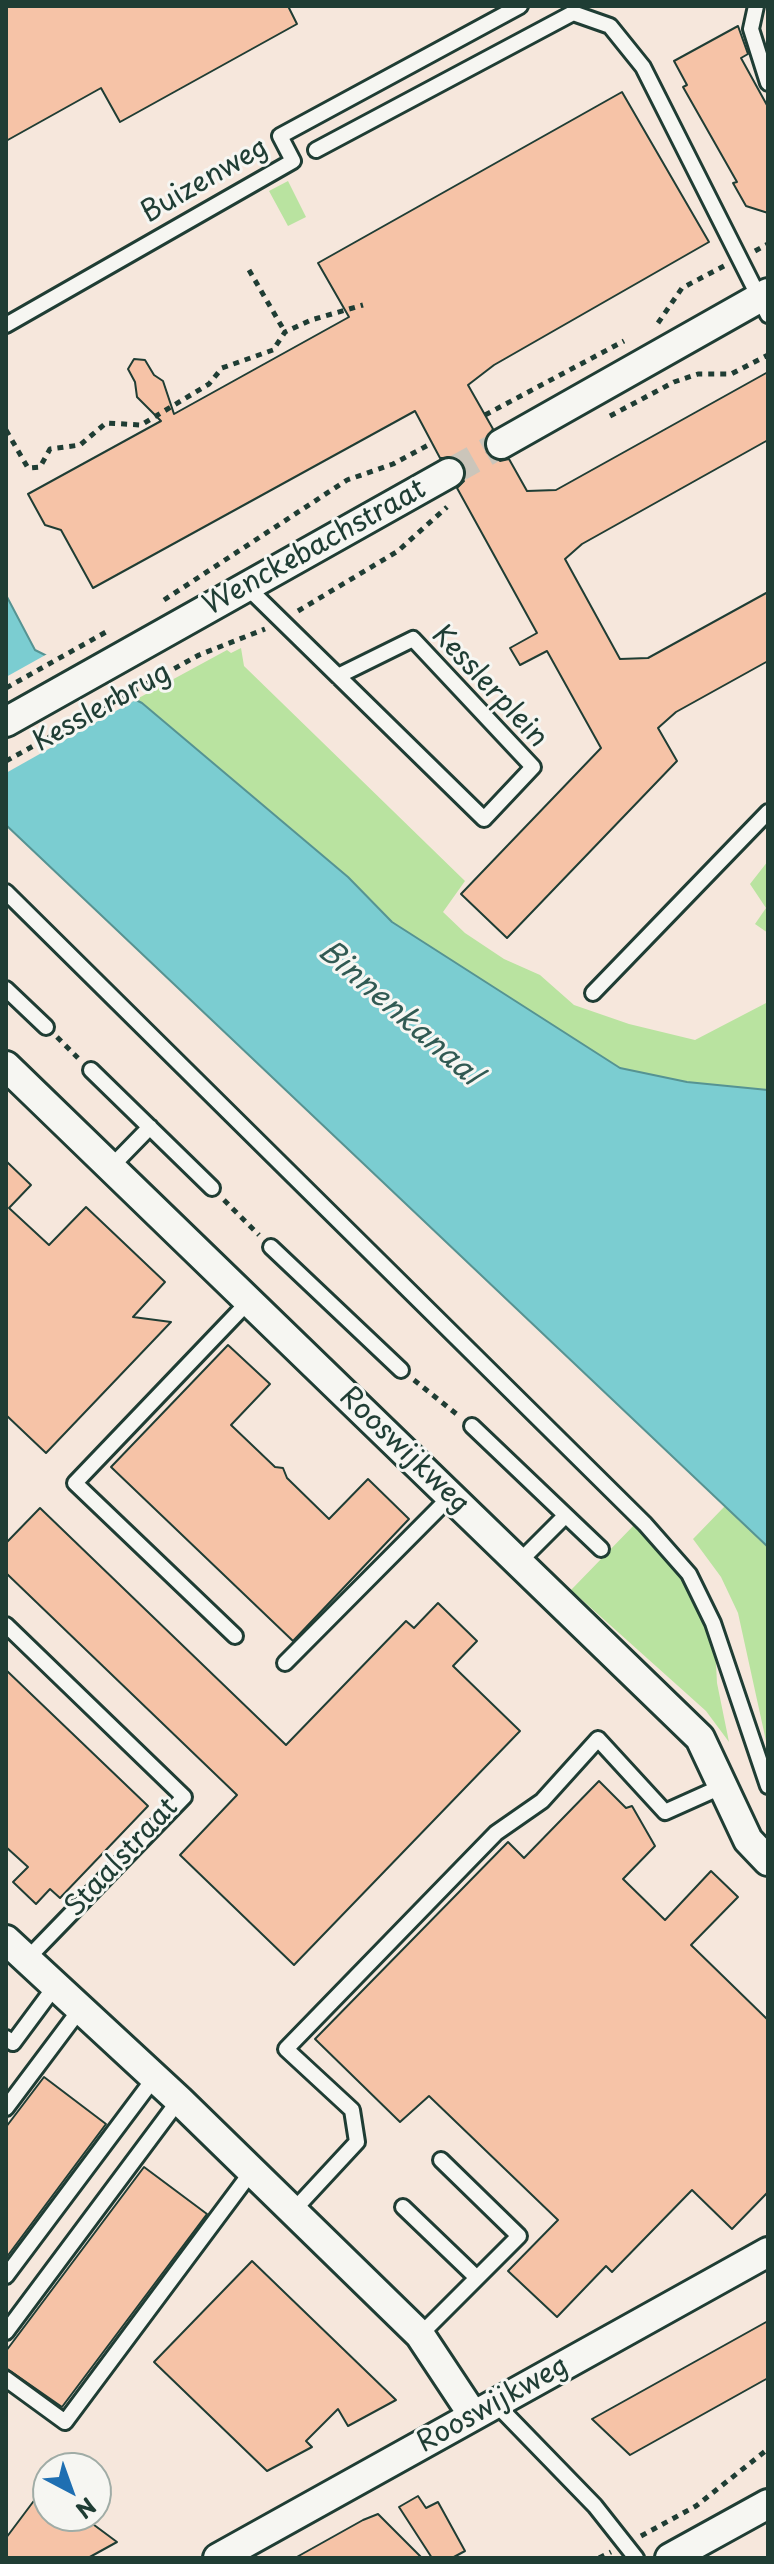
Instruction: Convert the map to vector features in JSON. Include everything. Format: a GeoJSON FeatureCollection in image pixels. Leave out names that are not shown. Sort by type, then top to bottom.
{"type":"FeatureCollection","features":[{"type":"Feature","properties":{"kind":"street"},"geometry":{"type":"LineString","coordinates":[[501,444],[765,302]]}},
{"type":"Feature","properties":{"kind":"street","name":"Wenckebachstraat"},"geometry":{"type":"LineString","coordinates":[[182,623],[449,473]]}},
{"type":"Feature","properties":{"kind":"street","name":"Kesslerbrug"},"geometry":{"type":"LineString","coordinates":[[6,722],[182,623]]}},
{"type":"Feature","properties":{"kind":"street","name":"Rooswijkweg"},"geometry":{"type":"LineString","coordinates":[[6,1066],[700,1738],[748,1840],[768,1861]]}},
{"type":"Feature","properties":{"kind":"street"},"geometry":{"type":"LineString","coordinates":[[6,1940],[155,2077],[420,2335],[484,2409]]}},
{"type":"Feature","properties":{"kind":"street","name":"Rooswijkweg"},"geometry":{"type":"LineString","coordinates":[[218,2558],[768,2252]]}},
{"type":"Feature","properties":{"kind":"street"},"geometry":{"type":"LineString","coordinates":[[670,2558],[768,2504]]}},
{"type":"Feature","properties":{"kind":"lane","name":"Buizenweg"},"geometry":{"type":"LineString","coordinates":[[6,325],[293,161],[280,136],[520,6]]}},
{"type":"Feature","properties":{"kind":"lane"},"geometry":{"type":"LineString","coordinates":[[756,6],[751,29],[768,83]]}},
{"type":"Feature","properties":{"kind":"lane"},"geometry":{"type":"LineString","coordinates":[[316,150],[573,13],[610,26],[643,67],[737,260],[765,302]]}},
{"type":"Feature","properties":{"kind":"lane","name":"Kesslerplein"},"geometry":{"type":"LineString","coordinates":[[247,587],[484,819],[533,767],[413,639],[338,676]]}},
{"type":"Feature","properties":{"kind":"lane"},"geometry":{"type":"LineString","coordinates":[[593,993],[768,812]]}},
{"type":"Feature","properties":{"kind":"lane"},"geometry":{"type":"LineString","coordinates":[[6,892],[663,1544],[689,1574],[713,1623],[756,1758],[768,1786]]}},
{"type":"Feature","properties":{"kind":"lane"},"geometry":{"type":"LineString","coordinates":[[6,989],[46,1027]]}},
{"type":"Feature","properties":{"kind":"lane"},"geometry":{"type":"LineString","coordinates":[[91,1070],[212,1188]]}},
{"type":"Feature","properties":{"kind":"lane"},"geometry":{"type":"LineString","coordinates":[[111,1167],[150,1127]]}},
{"type":"Feature","properties":{"kind":"lane"},"geometry":{"type":"LineString","coordinates":[[271,1247],[401,1370]]}},
{"type":"Feature","properties":{"kind":"lane"},"geometry":{"type":"LineString","coordinates":[[235,1636],[75,1483],[249,1301]]}},
{"type":"Feature","properties":{"kind":"lane"},"geometry":{"type":"LineString","coordinates":[[472,1426],[601,1549]]}},
{"type":"Feature","properties":{"kind":"lane"},"geometry":{"type":"LineString","coordinates":[[285,1663],[451,1496]]}},
{"type":"Feature","properties":{"kind":"lane"},"geometry":{"type":"LineString","coordinates":[[519,1562],[565,1516]]}},
{"type":"Feature","properties":{"kind":"lane","name":"Staalstraat"},"geometry":{"type":"LineString","coordinates":[[6,1625],[184,1797],[27,1959]]}},
{"type":"Feature","properties":{"kind":"lane"},"geometry":{"type":"LineString","coordinates":[[293,2211],[357,2142],[352,2110],[286,2049],[496,1833],[542,1801],[598,1739],[665,1812],[723,1786]]}},
{"type":"Feature","properties":{"kind":"lane"},"geometry":{"type":"LineString","coordinates":[[8,2045],[56,1985]]}},
{"type":"Feature","properties":{"kind":"lane"},"geometry":{"type":"LineString","coordinates":[[6,2108],[81,2008]]}},
{"type":"Feature","properties":{"kind":"lane"},"geometry":{"type":"LineString","coordinates":[[6,2276],[155,2077]]}},
{"type":"Feature","properties":{"kind":"lane"},"geometry":{"type":"LineString","coordinates":[[6,2332],[179,2100]]}},
{"type":"Feature","properties":{"kind":"lane"},"geometry":{"type":"LineString","coordinates":[[420,2335],[519,2236],[441,2160]]}},
{"type":"Feature","properties":{"kind":"lane"},"geometry":{"type":"LineString","coordinates":[[6,2379],[65,2422],[252,2171]]}},
{"type":"Feature","properties":{"kind":"lane"},"geometry":{"type":"LineString","coordinates":[[403,2207],[477,2278]]}},
{"type":"Feature","properties":{"kind":"lane"},"geometry":{"type":"LineString","coordinates":[[484,2409],[595,2506],[636,2558]]}},
{"type":"Feature","properties":{"kind":"path"},"geometry":{"type":"LineString","coordinates":[[645,329],[659,322],[682,288],[768,244]]}},
{"type":"Feature","properties":{"kind":"path"},"geometry":{"type":"LineString","coordinates":[[249,270],[285,332]]}},
{"type":"Feature","properties":{"kind":"path"},"geometry":{"type":"LineString","coordinates":[[6,430],[28,468],[40,467],[50,449],[80,445],[106,423],[141,425],[209,384],[222,368],[273,350],[285,332],[311,320],[363,305]]}},
{"type":"Feature","properties":{"kind":"path"},"geometry":{"type":"LineString","coordinates":[[485,415],[632,337]]}},
{"type":"Feature","properties":{"kind":"path"},"geometry":{"type":"LineString","coordinates":[[608,417],[674,382],[698,374],[731,374],[768,355]]}},
{"type":"Feature","properties":{"kind":"path","name":"Wenckebachstraat"},"geometry":{"type":"LineString","coordinates":[[155,605],[347,480],[393,464],[432,443]]}},
{"type":"Feature","properties":{"kind":"path"},"geometry":{"type":"LineString","coordinates":[[280,620],[398,551],[435,516]]}},
{"type":"Feature","properties":{"kind":"path","name":"Kesslerbrug"},"geometry":{"type":"LineString","coordinates":[[6,761],[199,655],[280,620]]}},
{"type":"Feature","properties":{"kind":"path"},"geometry":{"type":"LineString","coordinates":[[6,688],[114,627]]}},
{"type":"Feature","properties":{"kind":"path"},"geometry":{"type":"LineString","coordinates":[[46,1027],[91,1070]]}},
{"type":"Feature","properties":{"kind":"path"},"geometry":{"type":"LineString","coordinates":[[212,1188],[271,1247]]}},
{"type":"Feature","properties":{"kind":"path"},"geometry":{"type":"LineString","coordinates":[[401,1370],[472,1426]]}},
{"type":"Feature","properties":{"kind":"path"},"geometry":{"type":"LineString","coordinates":[[599,2558],[696,2506],[768,2449]]}},
{"type":"Feature","properties":{"kind":"green space"},"geometry":{"type":"Polygon","coordinates":[[[288,181],[306,217],[288,226],[269,191],[288,181]]]}},
{"type":"Feature","properties":{"kind":"green space"},"geometry":{"type":"Polygon","coordinates":[[[241,648],[244,666],[465,881],[443,912],[465,933],[504,959],[540,975],[574,1005],[629,1024],[695,1040],[768,1002],[768,1090],[687,1082],[620,1068],[392,922],[348,877],[135,700],[227,650],[231,653],[241,648]]]}},
{"type":"Feature","properties":{"kind":"green space"},"geometry":{"type":"Polygon","coordinates":[[[768,861],[768,933],[755,924],[766,908],[750,884],[768,861]]]}},
{"type":"Feature","properties":{"kind":"green space"},"geometry":{"type":"Polygon","coordinates":[[[725,1506],[768,1547],[768,1750],[738,1613],[721,1577],[693,1539],[725,1506]]]}},
{"type":"Feature","properties":{"kind":"green space"},"geometry":{"type":"Polygon","coordinates":[[[637,1522],[702,1600],[715,1645],[717,1683],[729,1742],[706,1711],[571,1590],[637,1522]]]}},
{"type":"Feature","properties":{"kind":"water","name":"Binnenkanaal"},"geometry":{"type":"Polygon","coordinates":[[[6,595],[35,650],[142,703],[348,877],[392,922],[620,1068],[687,1082],[768,1090],[768,1547],[6,825],[6,595]]]}},
{"type":"Feature","properties":{"kind":"pier"},"geometry":{"type":"Polygon","coordinates":[[[49,653],[139,698],[6,773],[6,677],[49,653]]]}},
{"type":"Feature","properties":{"kind":"building"},"geometry":{"type":"Polygon","coordinates":[[[6,6],[288,6],[297,24],[120,122],[101,88],[6,141],[6,6]]]}},
{"type":"Feature","properties":{"kind":"building"},"geometry":{"type":"Polygon","coordinates":[[[738,26],[748,54],[741,58],[768,107],[768,213],[746,206],[733,183],[737,182],[683,87],[687,85],[674,61],[738,26]]]}},
{"type":"Feature","properties":{"kind":"building"},"geometry":{"type":"Polygon","coordinates":[[[622,92],[709,242],[494,365],[468,385],[493,429],[484,443],[487,453],[500,461],[509,459],[527,491],[556,490],[768,372],[768,440],[582,544],[565,559],[620,659],[648,658],[768,592],[768,661],[676,712],[658,728],[677,761],[507,938],[461,894],[601,748],[547,651],[520,665],[510,648],[537,633],[457,488],[464,481],[464,465],[457,458],[440,458],[415,411],[93,588],[61,530],[45,525],[28,494],[161,421],[137,397],[135,382],[128,369],[134,359],[145,360],[154,375],[163,381],[174,414],[349,317],[318,263],[622,92]]]}},
{"type":"Feature","properties":{"kind":"building"},"geometry":{"type":"Polygon","coordinates":[[[6,1161],[31,1185],[9,1208],[49,1245],[86,1207],[165,1282],[133,1317],[171,1322],[46,1453],[6,1415],[6,1161]]]}},
{"type":"Feature","properties":{"kind":"building"},"geometry":{"type":"Polygon","coordinates":[[[228,1345],[270,1384],[231,1425],[275,1467],[283,1468],[287,1478],[329,1519],[368,1479],[409,1519],[293,1641],[111,1467],[228,1345]]]}},
{"type":"Feature","properties":{"kind":"building"},"geometry":{"type":"Polygon","coordinates":[[[40,1508],[286,1745],[406,1621],[414,1628],[438,1603],[477,1641],[453,1666],[520,1731],[294,1965],[180,1855],[237,1795],[6,1573],[6,1543],[40,1508]]]}},
{"type":"Feature","properties":{"kind":"building"},"geometry":{"type":"Polygon","coordinates":[[[6,1670],[148,1806],[60,1898],[50,1889],[36,1904],[13,1882],[28,1867],[6,1847],[6,1670]]]}},
{"type":"Feature","properties":{"kind":"building"},"geometry":{"type":"Polygon","coordinates":[[[599,1781],[626,1808],[632,1806],[655,1846],[623,1879],[665,1920],[711,1871],[738,1897],[691,1945],[768,2020],[768,2192],[732,2229],[692,2190],[612,2272],[606,2266],[557,2317],[508,2271],[558,2220],[429,2096],[400,2122],[315,2039],[508,1842],[524,1858],[599,1781]]]}},
{"type":"Feature","properties":{"kind":"building"},"geometry":{"type":"Polygon","coordinates":[[[44,2077],[106,2124],[6,2258],[6,2127],[44,2077]]]}},
{"type":"Feature","properties":{"kind":"building"},"geometry":{"type":"Polygon","coordinates":[[[144,2167],[207,2214],[62,2407],[6,2368],[6,2351],[144,2167]]]}},
{"type":"Feature","properties":{"kind":"building"},"geometry":{"type":"Polygon","coordinates":[[[252,2261],[396,2400],[348,2426],[338,2409],[306,2441],[312,2447],[267,2471],[154,2362],[252,2261]]]}},
{"type":"Feature","properties":{"kind":"building"},"geometry":{"type":"Polygon","coordinates":[[[768,2321],[768,2378],[630,2455],[592,2419],[768,2321]]]}},
{"type":"Feature","properties":{"kind":"building"},"geometry":{"type":"Polygon","coordinates":[[[418,2496],[426,2508],[438,2502],[465,2551],[452,2558],[432,2558],[399,2507],[418,2496]]]}},
{"type":"Feature","properties":{"kind":"building"},"geometry":{"type":"Polygon","coordinates":[[[32,2503],[32,2532],[104,2532],[117,2542],[88,2558],[6,2558],[6,2538],[32,2503]]]}},
{"type":"Feature","properties":{"kind":"building"},"geometry":{"type":"Polygon","coordinates":[[[378,2514],[422,2558],[295,2558],[363,2520],[378,2514]]]}},
{"type":"Feature","properties":{"kind":"tunnel"},"geometry":{"type":"LineString","coordinates":[[449,473],[501,444]]}}]}
